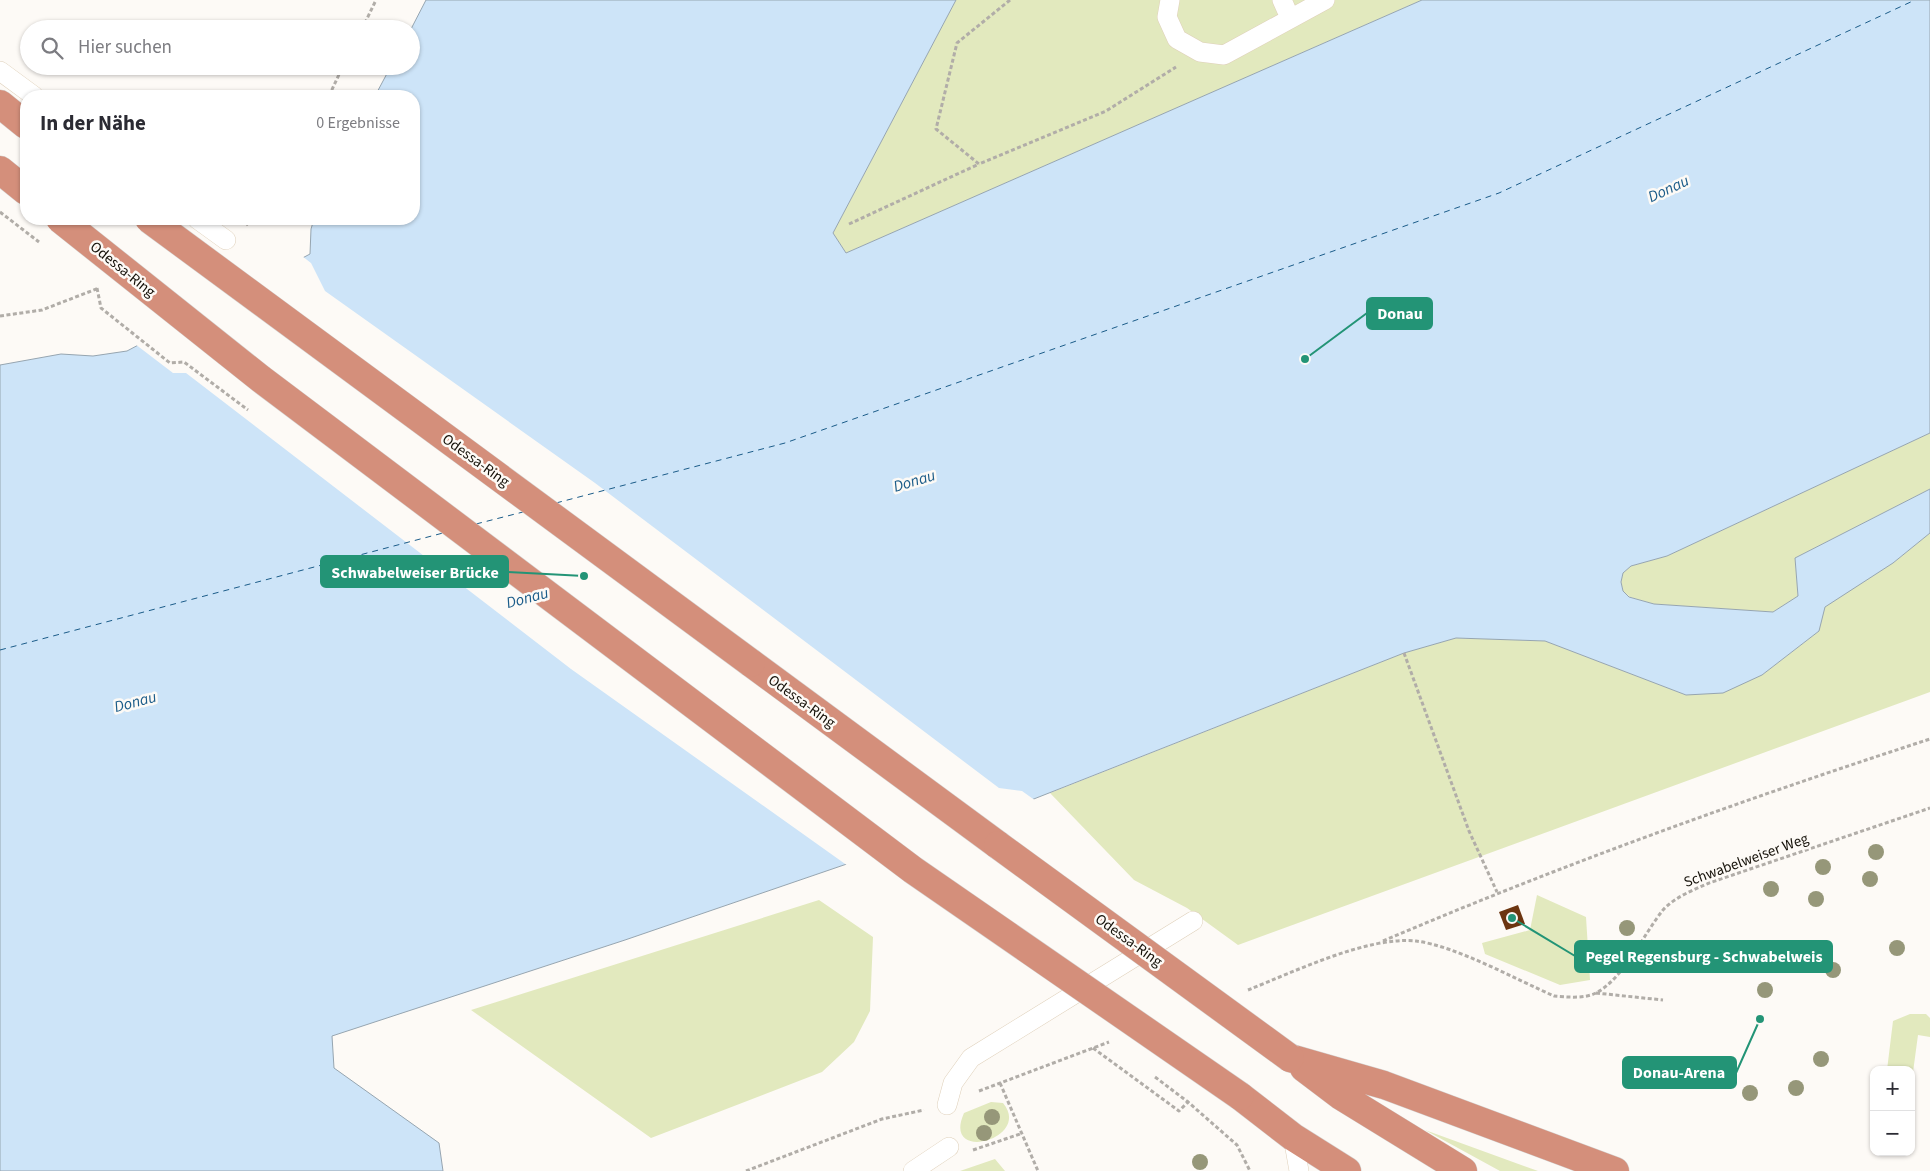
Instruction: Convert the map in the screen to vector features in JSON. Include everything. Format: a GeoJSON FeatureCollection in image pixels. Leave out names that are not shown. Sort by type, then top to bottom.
{"type":"FeatureCollection","features":[{"type":"Feature","properties":{"kind":"highway"},"geometry":{"type":"LineString","coordinates":[[0,104],[20,120]]}},
{"type":"Feature","properties":{"kind":"highway"},"geometry":{"type":"LineString","coordinates":[[0,170],[20,186]]}},
{"type":"Feature","properties":{"kind":"highway","name":"Odessa-Ring"},"geometry":{"type":"LineString","coordinates":[[68,225],[261,379],[913,870],[1240,1096],[1292,1137],[1347,1171]]}},
{"type":"Feature","properties":{"kind":"highway","name":"Odessa-Ring"},"geometry":{"type":"LineString","coordinates":[[157,225],[951,811],[1341,1096],[1463,1171]]}},
{"type":"Feature","properties":{"kind":"highway"},"geometry":{"type":"LineString","coordinates":[[1290,1058],[1384,1085],[1615,1171]]}},
{"type":"Feature","properties":{"kind":"highway"},"geometry":{"type":"LineString","coordinates":[[1292,1137],[1329,1171]]}},
{"type":"Feature","properties":{"kind":"lane"},"geometry":{"type":"LineString","coordinates":[[1170,0],[1167,17],[1177,39],[1200,52],[1224,55],[1325,0]]}},
{"type":"Feature","properties":{"kind":"lane"},"geometry":{"type":"LineString","coordinates":[[1282,0],[1290,18]]}},
{"type":"Feature","properties":{"kind":"lane"},"geometry":{"type":"LineString","coordinates":[[0,71],[26,90]]}},
{"type":"Feature","properties":{"kind":"lane"},"geometry":{"type":"LineString","coordinates":[[206,225],[226,240]]}},
{"type":"Feature","properties":{"kind":"lane"},"geometry":{"type":"LineString","coordinates":[[947,1105],[953,1083],[971,1058],[1192,921]]}},
{"type":"Feature","properties":{"kind":"lane"},"geometry":{"type":"LineString","coordinates":[[1292,1137],[1299,1171]]}},
{"type":"Feature","properties":{"kind":"lane"},"geometry":{"type":"LineString","coordinates":[[913,1171],[949,1147]]}},
{"type":"Feature","properties":{"kind":"path"},"geometry":{"type":"LineString","coordinates":[[366,20],[376,0]]}},
{"type":"Feature","properties":{"kind":"path"},"geometry":{"type":"LineString","coordinates":[[979,164],[936,129],[957,43],[1010,0]]}},
{"type":"Feature","properties":{"kind":"path"},"geometry":{"type":"LineString","coordinates":[[849,224],[979,164],[1106,111],[1200,52]]}},
{"type":"Feature","properties":{"kind":"path"},"geometry":{"type":"LineString","coordinates":[[332,90],[339,75]]}},
{"type":"Feature","properties":{"kind":"path"},"geometry":{"type":"LineString","coordinates":[[1404,653],[1469,831],[1497,892],[1607,851],[1930,739]]}},
{"type":"Feature","properties":{"kind":"path","name":"Schwabelweiser Weg"},"geometry":{"type":"LineString","coordinates":[[1497,892],[1380,943],[1415,941],[1443,947],[1554,996],[1574,998],[1595,993],[1614,978],[1664,909],[1686,893],[1709,883],[1930,808]]}},
{"type":"Feature","properties":{"kind":"path"},"geometry":{"type":"LineString","coordinates":[[1595,993],[1663,1000]]}},
{"type":"Feature","properties":{"kind":"path"},"geometry":{"type":"LineString","coordinates":[[1093,1048],[1179,1112],[1188,1102],[1237,1145],[1250,1171]]}},
{"type":"Feature","properties":{"kind":"path"},"geometry":{"type":"LineString","coordinates":[[1000,1083],[1020,1134],[1038,1171]]}},
{"type":"Feature","properties":{"kind":"path"},"geometry":{"type":"LineString","coordinates":[[746,1171],[882,1119],[947,1105]]}},
{"type":"Feature","properties":{"kind":"path"},"geometry":{"type":"LineString","coordinates":[[949,1147],[976,1150],[1020,1134]]}},
{"type":"Feature","properties":{"kind":"green space"},"geometry":{"type":"Polygon","coordinates":[[[956,0],[1422,0],[846,253],[833,233],[956,0]]]}},
{"type":"Feature","properties":{"kind":"green space"},"geometry":{"type":"Polygon","coordinates":[[[1930,433],[1930,489],[1795,558],[1798,596],[1773,612],[1654,604],[1630,597],[1623,591],[1621,582],[1623,573],[1631,566],[1667,556],[1930,433]]]}},
{"type":"Feature","properties":{"kind":"green space"},"geometry":{"type":"Polygon","coordinates":[[[1930,533],[1930,692],[1238,945],[1187,908],[1134,880],[1050,793],[1404,653],[1456,638],[1545,641],[1686,695],[1762,675],[1819,631],[1824,607],[1893,563],[1930,533]]]}},
{"type":"Feature","properties":{"kind":"green space"},"geometry":{"type":"Polygon","coordinates":[[[1537,895],[1586,917],[1590,980],[1560,985],[1485,954],[1482,943],[1530,930],[1537,895]]]}},
{"type":"Feature","properties":{"kind":"green space"},"geometry":{"type":"Polygon","coordinates":[[[819,900],[873,937],[870,1011],[854,1042],[822,1072],[651,1138],[471,1010],[819,900]]]}},
{"type":"Feature","properties":{"kind":"green space"},"geometry":{"type":"Polygon","coordinates":[[[1910,1014],[1926,1014],[1930,1018],[1930,1037],[1918,1035],[1914,1066],[1887,1066],[1893,1021],[1910,1014]]]}},
{"type":"Feature","properties":{"kind":"green space"},"geometry":{"type":"Polygon","coordinates":[[[991,1102],[1003,1103],[1009,1116],[1006,1127],[998,1135],[986,1141],[974,1142],[965,1138],[960,1129],[964,1113],[991,1102]]]}},
{"type":"Feature","properties":{"kind":"green space"},"geometry":{"type":"Polygon","coordinates":[[[1425,1130],[1538,1171],[1500,1171],[1425,1130]]]}},
{"type":"Feature","properties":{"kind":"green space"},"geometry":{"type":"Polygon","coordinates":[[[995,1159],[1005,1171],[960,1171],[995,1159]]]}},
{"type":"Feature","properties":{"kind":"water"},"geometry":{"type":"Polygon","coordinates":[[[426,0],[956,0],[833,233],[846,253],[1422,0],[1930,0],[1930,433],[1667,556],[1631,566],[1623,573],[1621,582],[1623,591],[1629,597],[1654,604],[1773,612],[1798,596],[1795,558],[1930,489],[1930,533],[1893,563],[1825,607],[1819,631],[1762,675],[1723,693],[1686,695],[1545,641],[1456,638],[1404,653],[1016,806],[625,940],[332,1036],[334,1068],[439,1143],[443,1171],[0,1171],[0,365],[61,354],[93,356],[127,351],[310,254],[312,225],[420,225],[420,90],[378,90],[386,75],[420,75],[420,20],[416,20],[426,0]]]}},
{"type":"Feature","properties":{"kind":"pier"},"geometry":{"type":"Polygon","coordinates":[[[302,256],[311,263],[325,291],[595,483],[999,788],[1022,791],[1036,801],[848,866],[571,669],[186,373],[173,373],[135,344],[302,256]]]}},
{"type":"Feature","properties":{"kind":"building"},"geometry":{"type":"Polygon","coordinates":[[[1518,905],[1525,924],[1506,930],[1499,912],[1518,905]]]}},
{"type":"Feature","properties":{"kind":"ferry route"},"geometry":{"type":"LineString","coordinates":[[556,503],[785,443],[1499,193],[1915,0]]}},
{"type":"Feature","properties":{"kind":"ferry route"},"geometry":{"type":"LineString","coordinates":[[476,524],[523,512]]}},
{"type":"Feature","properties":{"kind":"ferry route"},"geometry":{"type":"LineString","coordinates":[[0,650],[443,533]]}},
{"type":"Feature","properties":{"kind":"place","name":"Donau"},"geometry":{"type":"Point","coordinates":[1305,359]}},
{"type":"Feature","properties":{"kind":"place","name":"Schwabelweiser Brücke"},"geometry":{"type":"Point","coordinates":[584,576]}},
{"type":"Feature","properties":{"kind":"place","name":"Pegel Regensburg - Schwabelweis"},"geometry":{"type":"Point","coordinates":[1512,918]}},
{"type":"Feature","properties":{"kind":"place","name":"Donau-Arena"},"geometry":{"type":"Point","coordinates":[1760,1019]}}]}
